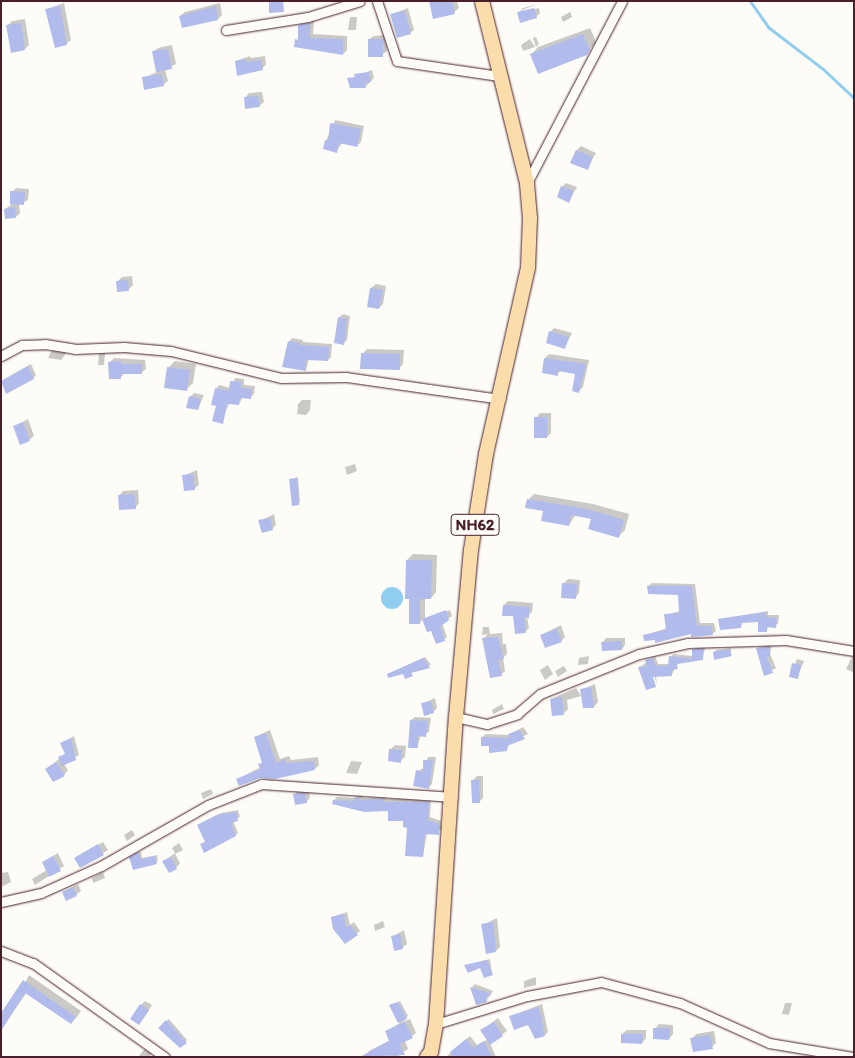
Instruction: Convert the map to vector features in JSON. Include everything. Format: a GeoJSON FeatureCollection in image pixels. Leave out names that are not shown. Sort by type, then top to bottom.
{"type":"FeatureCollection","features":[{"type":"Feature","properties":{"kind":"main road","name":"NH62"},"geometry":{"type":"LineString","coordinates":[[427,1057],[431,1052],[436,1024],[456,717],[471,550],[486,454],[500,399],[528,268],[530,218],[527,183],[482,1]]}},
{"type":"Feature","properties":{"kind":"street"},"geometry":{"type":"LineString","coordinates":[[226,30],[308,17],[360,1]]}},
{"type":"Feature","properties":{"kind":"street"},"geometry":{"type":"LineString","coordinates":[[377,1],[397,61],[499,76]]}},
{"type":"Feature","properties":{"kind":"street"},"geometry":{"type":"LineString","coordinates":[[527,183],[622,1]]}},
{"type":"Feature","properties":{"kind":"street"},"geometry":{"type":"LineString","coordinates":[[1,356],[22,345],[45,344],[76,349],[162,350],[231,364],[281,378],[346,377],[500,399]]}},
{"type":"Feature","properties":{"kind":"street"},"geometry":{"type":"LineString","coordinates":[[456,717],[487,724],[509,717],[516,714],[540,694],[583,676],[639,654],[688,643],[786,640],[854,651]]}},
{"type":"Feature","properties":{"kind":"street"},"geometry":{"type":"LineString","coordinates":[[1,902],[41,893],[101,866],[208,805],[262,784],[452,797]]}},
{"type":"Feature","properties":{"kind":"street"},"geometry":{"type":"LineString","coordinates":[[1,950],[33,963],[164,1057]]}},
{"type":"Feature","properties":{"kind":"street"},"geometry":{"type":"LineString","coordinates":[[436,1024],[527,996],[601,982],[680,1003],[769,1043],[853,1057]]}},
{"type":"Feature","properties":{"kind":"water"},"geometry":{"type":"Polygon","coordinates":[[[392,587],[400,590],[403,598],[400,606],[392,609],[384,606],[381,598],[384,590],[392,587]]]}},
{"type":"Feature","properties":{"kind":"building"},"geometry":{"type":"Polygon","coordinates":[[[269,1],[283,1],[284,12],[269,13],[269,1]]]}},
{"type":"Feature","properties":{"kind":"building"},"geometry":{"type":"Polygon","coordinates":[[[429,1],[452,1],[455,14],[433,19],[429,1]]]}},
{"type":"Feature","properties":{"kind":"building"},"geometry":{"type":"Polygon","coordinates":[[[60,6],[67,45],[55,48],[45,9],[60,6]]]}},
{"type":"Feature","properties":{"kind":"building"},"geometry":{"type":"Polygon","coordinates":[[[216,6],[218,20],[182,28],[179,16],[216,6]]]}},
{"type":"Feature","properties":{"kind":"building"},"geometry":{"type":"Polygon","coordinates":[[[534,8],[537,18],[520,23],[517,12],[534,8]]]}},
{"type":"Feature","properties":{"kind":"building"},"geometry":{"type":"Polygon","coordinates":[[[405,11],[411,34],[397,38],[390,14],[405,11]]]}},
{"type":"Feature","properties":{"kind":"building"},"geometry":{"type":"Polygon","coordinates":[[[21,23],[25,50],[11,53],[6,25],[21,23]]]}},
{"type":"Feature","properties":{"kind":"building"},"geometry":{"type":"Polygon","coordinates":[[[310,23],[310,38],[343,39],[343,55],[294,47],[295,39],[298,40],[298,25],[310,23]]]}},
{"type":"Feature","properties":{"kind":"building"},"geometry":{"type":"Polygon","coordinates":[[[583,34],[590,50],[587,55],[538,74],[530,54],[583,34]]]}},
{"type":"Feature","properties":{"kind":"building"},"geometry":{"type":"Polygon","coordinates":[[[368,39],[383,39],[383,57],[368,57],[368,39]]]}},
{"type":"Feature","properties":{"kind":"building"},"geometry":{"type":"Polygon","coordinates":[[[168,49],[172,69],[156,72],[152,51],[168,49]]]}},
{"type":"Feature","properties":{"kind":"building"},"geometry":{"type":"Polygon","coordinates":[[[246,59],[246,62],[261,60],[263,70],[237,76],[235,61],[246,59]]]}},
{"type":"Feature","properties":{"kind":"building"},"geometry":{"type":"Polygon","coordinates":[[[369,72],[371,82],[365,83],[366,88],[350,88],[347,78],[355,77],[354,74],[369,72]]]}},
{"type":"Feature","properties":{"kind":"building"},"geometry":{"type":"Polygon","coordinates":[[[162,74],[164,86],[144,90],[142,77],[162,74]]]}},
{"type":"Feature","properties":{"kind":"building"},"geometry":{"type":"Polygon","coordinates":[[[258,96],[260,107],[245,109],[244,97],[258,96]]]}},
{"type":"Feature","properties":{"kind":"building"},"geometry":{"type":"Polygon","coordinates":[[[330,123],[361,129],[357,147],[339,143],[337,153],[323,149],[325,140],[328,141],[330,123]]]}},
{"type":"Feature","properties":{"kind":"building"},"geometry":{"type":"Polygon","coordinates":[[[576,150],[593,157],[588,170],[570,163],[576,150]]]}},
{"type":"Feature","properties":{"kind":"building"},"geometry":{"type":"Polygon","coordinates":[[[561,186],[574,191],[569,203],[557,197],[561,186]]]}},
{"type":"Feature","properties":{"kind":"building"},"geometry":{"type":"Polygon","coordinates":[[[10,191],[25,192],[24,205],[10,204],[10,191]]]}},
{"type":"Feature","properties":{"kind":"building"},"geometry":{"type":"Polygon","coordinates":[[[15,207],[16,218],[5,219],[4,209],[15,207]]]}},
{"type":"Feature","properties":{"kind":"building"},"geometry":{"type":"Polygon","coordinates":[[[128,280],[129,291],[117,292],[116,281],[128,280]]]}},
{"type":"Feature","properties":{"kind":"building"},"geometry":{"type":"Polygon","coordinates":[[[370,288],[383,290],[379,309],[367,307],[370,288]]]}},
{"type":"Feature","properties":{"kind":"building"},"geometry":{"type":"Polygon","coordinates":[[[338,317],[347,319],[344,345],[334,343],[338,317]]]}},
{"type":"Feature","properties":{"kind":"building"},"geometry":{"type":"Polygon","coordinates":[[[549,331],[569,337],[565,349],[546,343],[549,331]]]}},
{"type":"Feature","properties":{"kind":"building"},"geometry":{"type":"Polygon","coordinates":[[[288,341],[300,343],[300,345],[329,347],[328,361],[306,360],[306,371],[282,367],[288,341]]]}},
{"type":"Feature","properties":{"kind":"building"},"geometry":{"type":"Polygon","coordinates":[[[361,353],[400,354],[400,370],[360,369],[361,353]]]}},
{"type":"Feature","properties":{"kind":"building"},"geometry":{"type":"Polygon","coordinates":[[[544,358],[586,364],[579,393],[572,391],[575,374],[558,371],[558,376],[542,373],[544,358]]]}},
{"type":"Feature","properties":{"kind":"building"},"geometry":{"type":"Polygon","coordinates":[[[121,361],[121,364],[142,364],[142,374],[121,374],[121,379],[109,379],[108,362],[121,361]]]}},
{"type":"Feature","properties":{"kind":"building"},"geometry":{"type":"Polygon","coordinates":[[[28,366],[34,379],[6,394],[1,381],[28,366]]]}},
{"type":"Feature","properties":{"kind":"building"},"geometry":{"type":"Polygon","coordinates":[[[167,367],[190,370],[187,391],[164,388],[167,367]]]}},
{"type":"Feature","properties":{"kind":"building"},"geometry":{"type":"Polygon","coordinates":[[[230,381],[241,382],[241,388],[252,389],[251,399],[240,398],[239,405],[227,404],[223,424],[212,421],[216,406],[211,405],[215,388],[229,391],[230,381]]]}},
{"type":"Feature","properties":{"kind":"building"},"geometry":{"type":"Polygon","coordinates":[[[189,396],[201,399],[198,410],[186,408],[189,396]]]}},
{"type":"Feature","properties":{"kind":"building"},"geometry":{"type":"Polygon","coordinates":[[[534,417],[547,417],[547,438],[534,438],[534,417]]]}},
{"type":"Feature","properties":{"kind":"building"},"geometry":{"type":"Polygon","coordinates":[[[23,422],[30,441],[20,445],[13,426],[23,422]]]}},
{"type":"Feature","properties":{"kind":"building"},"geometry":{"type":"Polygon","coordinates":[[[193,474],[195,490],[184,491],[182,475],[193,474]]]}},
{"type":"Feature","properties":{"kind":"building"},"geometry":{"type":"Polygon","coordinates":[[[297,478],[299,505],[292,506],[289,479],[297,478]]]}},
{"type":"Feature","properties":{"kind":"building"},"geometry":{"type":"Polygon","coordinates":[[[134,494],[136,509],[119,510],[118,495],[134,494]]]}},
{"type":"Feature","properties":{"kind":"building"},"geometry":{"type":"Polygon","coordinates":[[[527,499],[587,509],[624,520],[619,538],[588,529],[591,519],[571,515],[569,526],[541,521],[543,511],[525,508],[527,499]]]}},
{"type":"Feature","properties":{"kind":"building"},"geometry":{"type":"Polygon","coordinates":[[[270,518],[273,530],[262,533],[258,520],[270,518]]]}},
{"type":"Feature","properties":{"kind":"building"},"geometry":{"type":"Polygon","coordinates":[[[406,560],[432,560],[431,599],[420,599],[420,624],[409,624],[409,599],[405,599],[406,560]]]}},
{"type":"Feature","properties":{"kind":"building"},"geometry":{"type":"Polygon","coordinates":[[[562,583],[577,584],[576,599],[561,598],[562,583]]]}},
{"type":"Feature","properties":{"kind":"building"},"geometry":{"type":"Polygon","coordinates":[[[647,586],[692,586],[697,626],[711,626],[713,635],[691,637],[691,634],[655,643],[655,640],[644,641],[643,635],[666,630],[664,614],[679,613],[678,595],[648,594],[647,586]]]}},
{"type":"Feature","properties":{"kind":"building"},"geometry":{"type":"Polygon","coordinates":[[[503,605],[529,607],[529,618],[524,617],[526,633],[515,634],[513,616],[502,616],[503,605]]]}},
{"type":"Feature","properties":{"kind":"building"},"geometry":{"type":"Polygon","coordinates":[[[446,610],[449,620],[440,627],[445,641],[436,644],[431,631],[427,632],[422,619],[446,610]]]}},
{"type":"Feature","properties":{"kind":"building"},"geometry":{"type":"Polygon","coordinates":[[[766,612],[766,617],[777,618],[776,628],[767,627],[767,632],[758,632],[758,622],[741,623],[741,628],[720,630],[718,619],[766,612]]]}},
{"type":"Feature","properties":{"kind":"building"},"geometry":{"type":"Polygon","coordinates":[[[557,629],[562,642],[545,648],[540,635],[557,629]]]}},
{"type":"Feature","properties":{"kind":"building"},"geometry":{"type":"Polygon","coordinates":[[[498,637],[504,659],[498,660],[502,676],[490,678],[482,638],[498,637]]]}},
{"type":"Feature","properties":{"kind":"building"},"geometry":{"type":"Polygon","coordinates":[[[622,641],[622,650],[602,651],[601,642],[622,641]]]}},
{"type":"Feature","properties":{"kind":"building"},"geometry":{"type":"Polygon","coordinates":[[[769,647],[770,656],[767,657],[773,673],[764,676],[756,648],[769,647]]]}},
{"type":"Feature","properties":{"kind":"building"},"geometry":{"type":"Polygon","coordinates":[[[692,649],[703,649],[703,660],[677,664],[678,669],[672,670],[672,676],[653,677],[656,687],[646,690],[638,667],[647,666],[645,660],[653,658],[655,666],[668,666],[669,656],[692,659],[692,649]]]}},
{"type":"Feature","properties":{"kind":"building"},"geometry":{"type":"Polygon","coordinates":[[[729,649],[732,656],[714,660],[713,652],[729,649]]]}},
{"type":"Feature","properties":{"kind":"building"},"geometry":{"type":"Polygon","coordinates":[[[423,658],[430,668],[411,673],[413,676],[405,679],[403,674],[388,678],[387,674],[423,658]]]}},
{"type":"Feature","properties":{"kind":"building"},"geometry":{"type":"Polygon","coordinates":[[[792,663],[801,665],[798,679],[789,677],[792,663]]]}},
{"type":"Feature","properties":{"kind":"building"},"geometry":{"type":"Polygon","coordinates":[[[591,687],[594,708],[583,708],[580,689],[591,687]]]}},
{"type":"Feature","properties":{"kind":"building"},"geometry":{"type":"Polygon","coordinates":[[[562,697],[564,715],[552,716],[550,699],[562,697]]]}},
{"type":"Feature","properties":{"kind":"building"},"geometry":{"type":"Polygon","coordinates":[[[431,701],[434,713],[424,716],[421,703],[431,701]]]}},
{"type":"Feature","properties":{"kind":"building"},"geometry":{"type":"Polygon","coordinates":[[[410,720],[428,721],[426,737],[418,736],[418,748],[408,748],[410,720]]]}},
{"type":"Feature","properties":{"kind":"building"},"geometry":{"type":"Polygon","coordinates":[[[519,730],[525,739],[507,746],[507,751],[489,753],[489,746],[481,746],[481,737],[510,738],[508,734],[519,730]]]}},
{"type":"Feature","properties":{"kind":"building"},"geometry":{"type":"Polygon","coordinates":[[[266,733],[276,763],[285,759],[286,763],[314,761],[315,770],[275,779],[260,778],[239,786],[236,779],[260,769],[258,764],[262,763],[254,737],[266,733]]]}},
{"type":"Feature","properties":{"kind":"building"},"geometry":{"type":"Polygon","coordinates":[[[71,738],[76,760],[62,766],[58,757],[65,754],[60,743],[71,738]]]}},
{"type":"Feature","properties":{"kind":"building"},"geometry":{"type":"Polygon","coordinates":[[[389,749],[402,750],[401,763],[388,761],[389,749]]]}},
{"type":"Feature","properties":{"kind":"building"},"geometry":{"type":"Polygon","coordinates":[[[423,760],[433,760],[429,789],[413,786],[416,770],[423,772],[423,760]]]}},
{"type":"Feature","properties":{"kind":"building"},"geometry":{"type":"Polygon","coordinates":[[[56,762],[65,776],[53,782],[45,769],[56,762]]]}},
{"type":"Feature","properties":{"kind":"building"},"geometry":{"type":"Polygon","coordinates":[[[471,780],[479,780],[480,803],[472,803],[471,780]]]}},
{"type":"Feature","properties":{"kind":"building"},"geometry":{"type":"Polygon","coordinates":[[[305,793],[307,803],[295,805],[293,794],[305,793]]]}},
{"type":"Feature","properties":{"kind":"building"},"geometry":{"type":"Polygon","coordinates":[[[355,797],[361,800],[383,799],[383,802],[429,802],[428,820],[439,824],[439,835],[425,834],[423,857],[405,856],[407,828],[403,827],[403,821],[388,821],[388,811],[364,812],[332,804],[333,800],[354,801],[355,797]]]}},
{"type":"Feature","properties":{"kind":"building"},"geometry":{"type":"Polygon","coordinates":[[[236,812],[238,821],[231,823],[236,836],[204,853],[200,844],[205,842],[197,825],[217,815],[236,812]]]}},
{"type":"Feature","properties":{"kind":"building"},"geometry":{"type":"Polygon","coordinates":[[[98,844],[104,855],[80,868],[74,858],[98,844]]]}},
{"type":"Feature","properties":{"kind":"building"},"geometry":{"type":"Polygon","coordinates":[[[138,852],[141,859],[155,856],[157,864],[133,870],[129,857],[138,852]]]}},
{"type":"Feature","properties":{"kind":"building"},"geometry":{"type":"Polygon","coordinates":[[[53,856],[61,871],[49,877],[42,862],[53,856]]]}},
{"type":"Feature","properties":{"kind":"building"},"geometry":{"type":"Polygon","coordinates":[[[171,857],[177,869],[169,873],[162,861],[171,857]]]}},
{"type":"Feature","properties":{"kind":"building"},"geometry":{"type":"Polygon","coordinates":[[[73,887],[77,896],[66,901],[62,892],[73,887]]]}},
{"type":"Feature","properties":{"kind":"building"},"geometry":{"type":"Polygon","coordinates":[[[344,914],[346,927],[350,925],[358,935],[345,944],[333,929],[331,917],[344,914]]]}},
{"type":"Feature","properties":{"kind":"building"},"geometry":{"type":"Polygon","coordinates":[[[493,922],[496,952],[486,954],[481,924],[493,922]]]}},
{"type":"Feature","properties":{"kind":"building"},"geometry":{"type":"Polygon","coordinates":[[[400,934],[403,949],[394,951],[391,936],[400,934]]]}},
{"type":"Feature","properties":{"kind":"building"},"geometry":{"type":"Polygon","coordinates":[[[487,960],[493,975],[484,978],[480,968],[468,973],[464,965],[487,960]]]}},
{"type":"Feature","properties":{"kind":"building"},"geometry":{"type":"Polygon","coordinates":[[[23,980],[76,1017],[71,1024],[25,993],[1,1031],[1,1013],[23,980]]]}},
{"type":"Feature","properties":{"kind":"building"},"geometry":{"type":"Polygon","coordinates":[[[470,987],[492,994],[486,997],[487,1002],[476,1005],[470,987]]]}},
{"type":"Feature","properties":{"kind":"building"},"geometry":{"type":"Polygon","coordinates":[[[398,1002],[407,1019],[398,1023],[389,1005],[398,1002]]]}},
{"type":"Feature","properties":{"kind":"building"},"geometry":{"type":"Polygon","coordinates":[[[140,1004],[149,1010],[139,1025],[130,1019],[140,1004]]]}},
{"type":"Feature","properties":{"kind":"building"},"geometry":{"type":"Polygon","coordinates":[[[539,1007],[545,1036],[535,1039],[528,1025],[514,1030],[509,1016],[539,1007]]]}},
{"type":"Feature","properties":{"kind":"building"},"geometry":{"type":"Polygon","coordinates":[[[166,1020],[187,1043],[180,1048],[158,1028],[166,1020]]]}},
{"type":"Feature","properties":{"kind":"building"},"geometry":{"type":"Polygon","coordinates":[[[405,1022],[413,1038],[400,1044],[405,1055],[360,1057],[389,1041],[385,1031],[405,1022]]]}},
{"type":"Feature","properties":{"kind":"building"},"geometry":{"type":"Polygon","coordinates":[[[494,1022],[503,1036],[490,1045],[480,1030],[494,1022]]]}},
{"type":"Feature","properties":{"kind":"building"},"geometry":{"type":"Polygon","coordinates":[[[653,1028],[670,1028],[669,1040],[653,1039],[653,1028]]]}},
{"type":"Feature","properties":{"kind":"building"},"geometry":{"type":"Polygon","coordinates":[[[621,1034],[643,1034],[642,1044],[621,1043],[621,1034]]]}},
{"type":"Feature","properties":{"kind":"building"},"geometry":{"type":"Polygon","coordinates":[[[710,1035],[713,1049],[693,1052],[690,1038],[710,1035]]]}},
{"type":"Feature","properties":{"kind":"building"},"geometry":{"type":"Polygon","coordinates":[[[466,1039],[473,1048],[484,1041],[492,1057],[453,1057],[450,1052],[466,1039]]]}},
{"type":"Feature","properties":{"kind":"waterway"},"geometry":{"type":"LineString","coordinates":[[750,1],[768,27],[823,69],[854,98]]}}]}
